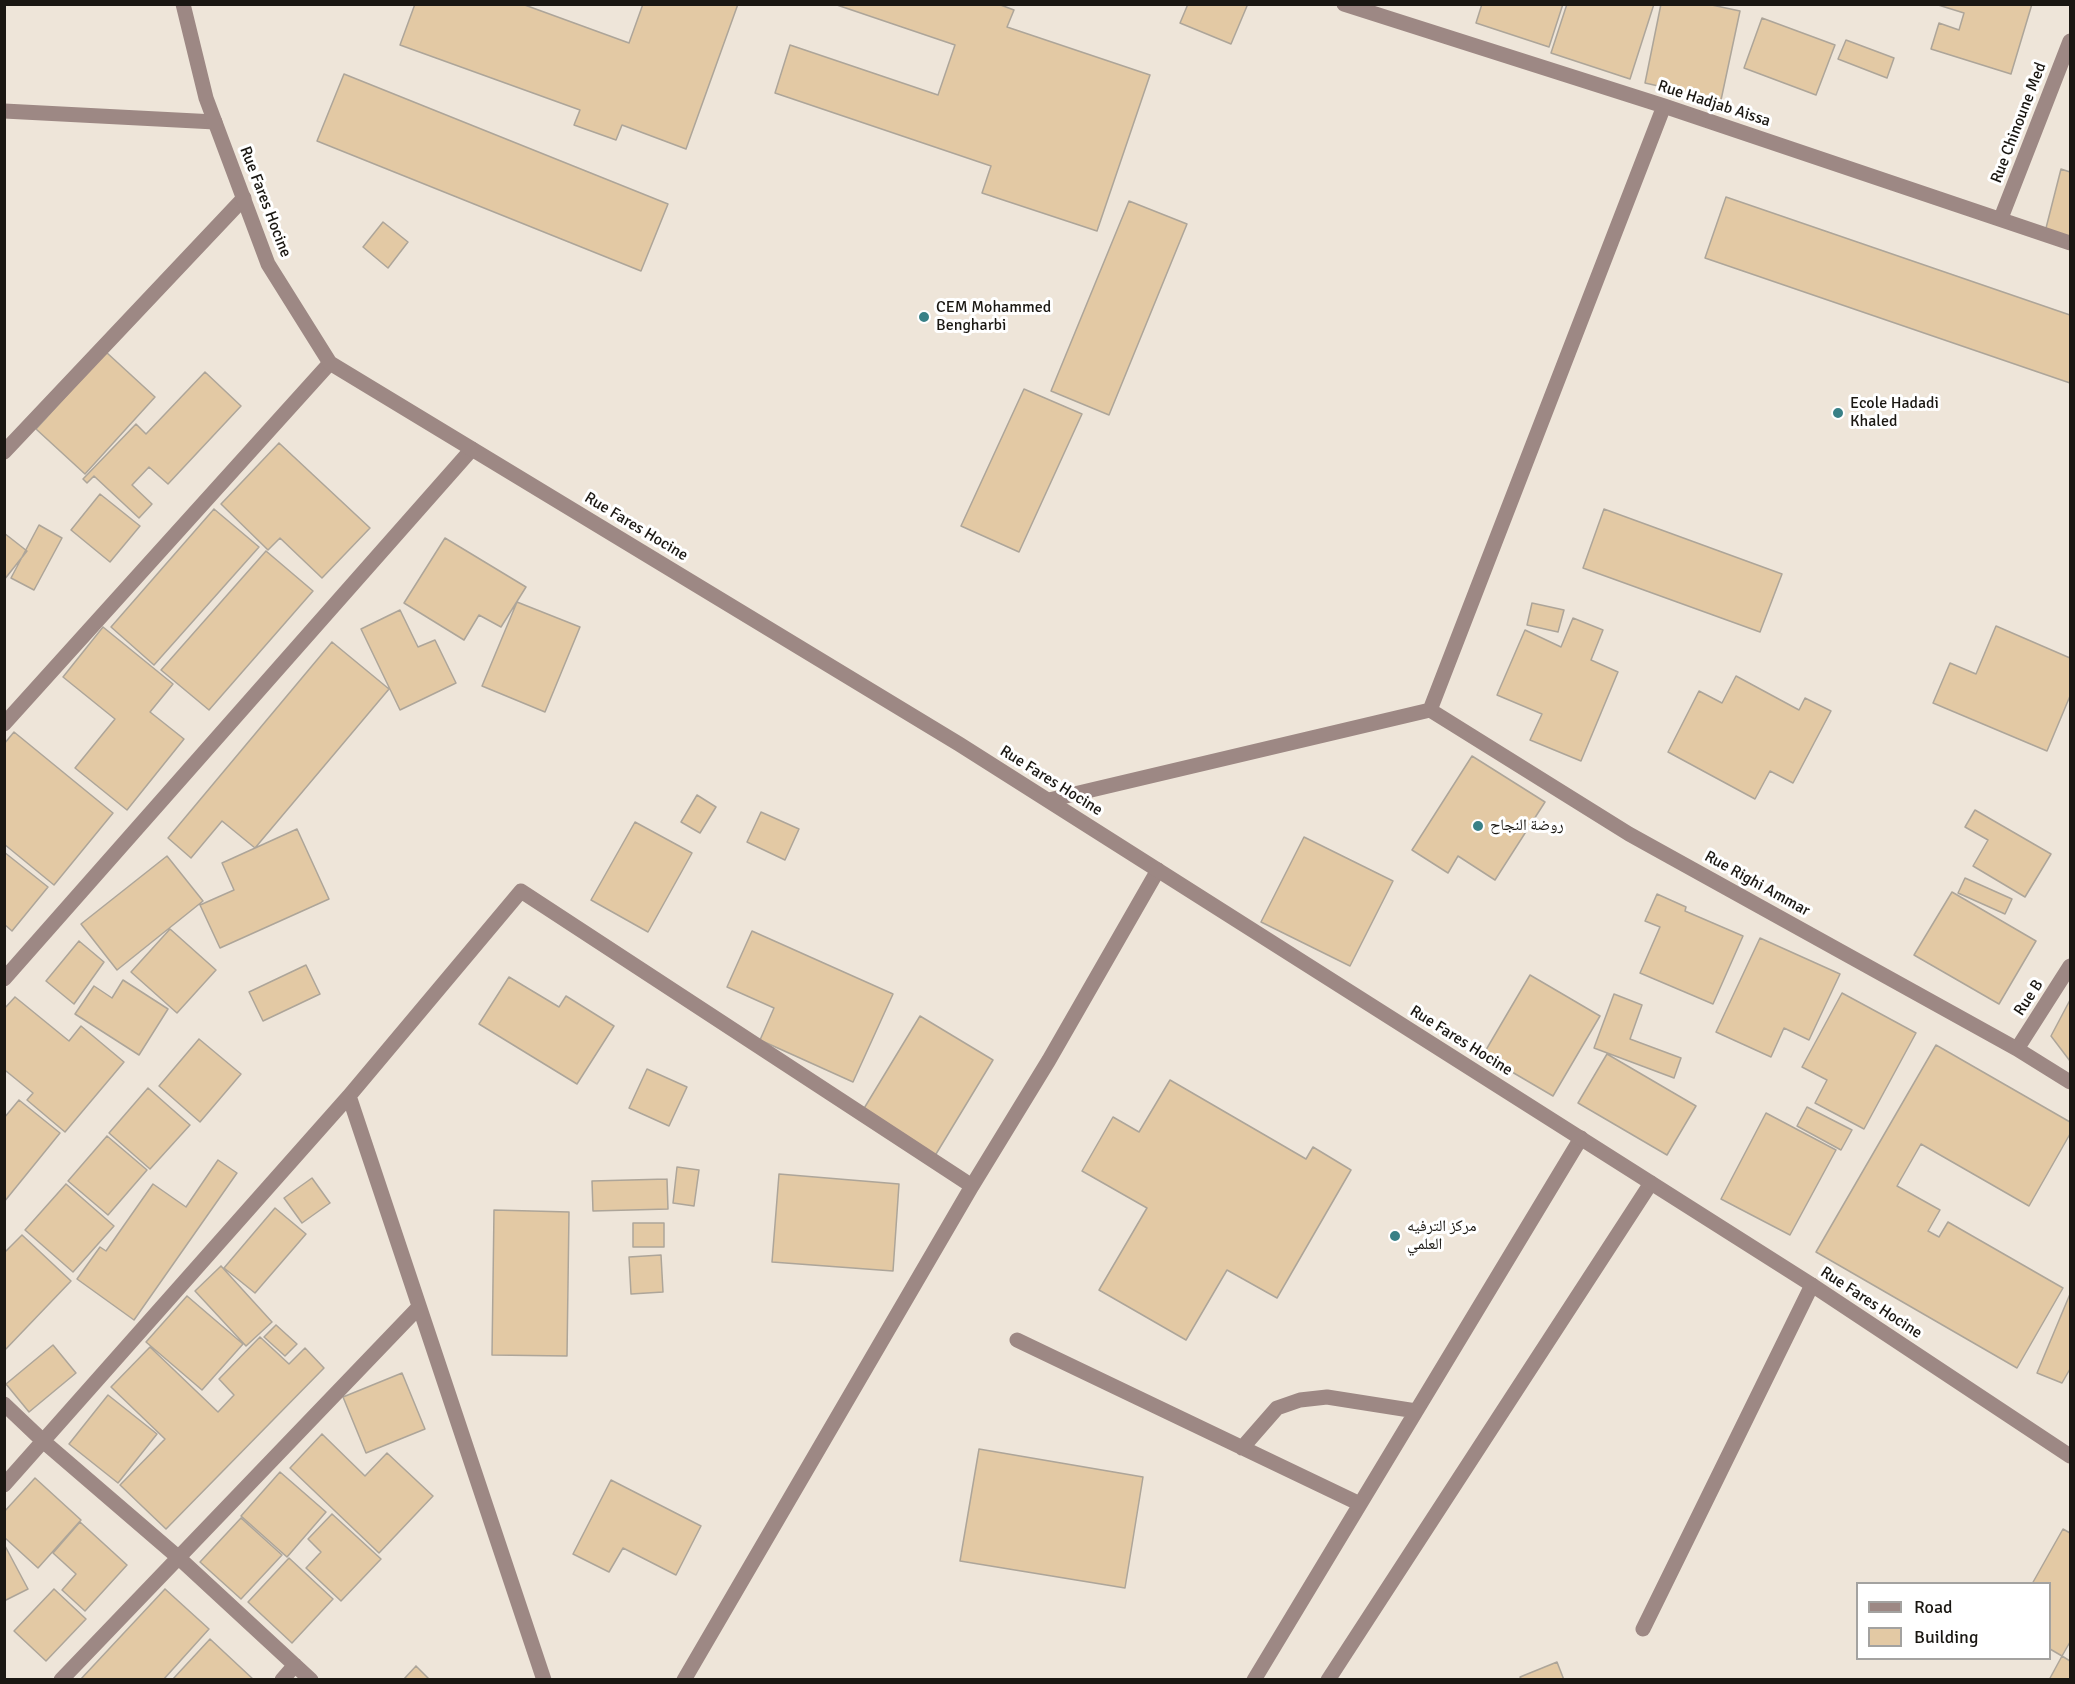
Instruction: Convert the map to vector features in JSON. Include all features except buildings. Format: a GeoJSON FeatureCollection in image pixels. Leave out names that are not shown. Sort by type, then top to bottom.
{"type":"FeatureCollection","features":[{"type":"Feature","properties":{"kind":"street","name":"Rue Fares Hocine"},"geometry":{"type":"LineString","coordinates":[[183,4],[206,98],[268,264],[330,363],[1049,800],[1812,1285],[2070,1456]]}},
{"type":"Feature","properties":{"kind":"street","name":"Rue Hadjab Aissa"},"geometry":{"type":"LineString","coordinates":[[1344,4],[1664,106],[2070,243]]}},
{"type":"Feature","properties":{"kind":"street","name":"Rue Chinoune Med"},"geometry":{"type":"LineString","coordinates":[[2001,218],[2070,41]]}},
{"type":"Feature","properties":{"kind":"street"},"geometry":{"type":"LineString","coordinates":[[1049,800],[1430,710],[1664,106]]}},
{"type":"Feature","properties":{"kind":"street"},"geometry":{"type":"LineString","coordinates":[[4,111],[215,122]]}},
{"type":"Feature","properties":{"kind":"street"},"geometry":{"type":"LineString","coordinates":[[4,452],[244,198]]}},
{"type":"Feature","properties":{"kind":"street"},"geometry":{"type":"LineString","coordinates":[[4,723],[330,363]]}},
{"type":"Feature","properties":{"kind":"street"},"geometry":{"type":"LineString","coordinates":[[4,979],[472,449]]}},
{"type":"Feature","properties":{"kind":"street","name":"Rue Righi Ammar"},"geometry":{"type":"LineString","coordinates":[[1430,710],[1629,834],[2018,1049],[2070,1082]]}},
{"type":"Feature","properties":{"kind":"street"},"geometry":{"type":"LineString","coordinates":[[684,1680],[972,1186],[1049,1060],[1158,870]]}},
{"type":"Feature","properties":{"kind":"street"},"geometry":{"type":"LineString","coordinates":[[4,1485],[350,1096],[521,891],[972,1186]]}},
{"type":"Feature","properties":{"kind":"street","name":"Rue B"},"geometry":{"type":"LineString","coordinates":[[2018,1049],[2070,966]]}},
{"type":"Feature","properties":{"kind":"street"},"geometry":{"type":"LineString","coordinates":[[350,1096],[418,1308],[544,1680]]}},
{"type":"Feature","properties":{"kind":"street"},"geometry":{"type":"LineString","coordinates":[[1254,1680],[1581,1138]]}},
{"type":"Feature","properties":{"kind":"street"},"geometry":{"type":"LineString","coordinates":[[1328,1680],[1651,1183]]}},
{"type":"Feature","properties":{"kind":"street"},"geometry":{"type":"LineString","coordinates":[[1643,1629],[1812,1285]]}},
{"type":"Feature","properties":{"kind":"street"},"geometry":{"type":"LineString","coordinates":[[62,1680],[418,1308]]}},
{"type":"Feature","properties":{"kind":"street"},"geometry":{"type":"LineString","coordinates":[[1017,1340],[1360,1504]]}},
{"type":"Feature","properties":{"kind":"street"},"geometry":{"type":"LineString","coordinates":[[1242,1448],[1277,1408],[1300,1400],[1327,1397],[1416,1411]]}},
{"type":"Feature","properties":{"kind":"street"},"geometry":{"type":"LineString","coordinates":[[4,1404],[43,1441],[179,1558],[311,1680]]}},
{"type":"Feature","properties":{"kind":"street"},"geometry":{"type":"LineString","coordinates":[[282,1680],[295,1665]]}},
{"type":"Feature","properties":{"kind":"place","name":"CEM Mohammed Bengharbi"},"geometry":{"type":"Point","coordinates":[924,317]}},
{"type":"Feature","properties":{"kind":"place","name":"Ecole Hadadi Khaled"},"geometry":{"type":"Point","coordinates":[1838,413]}},
{"type":"Feature","properties":{"kind":"place","name":"روضة النجاح"},"geometry":{"type":"Point","coordinates":[1478,826]}},
{"type":"Feature","properties":{"kind":"place","name":"مركز الترفيه العلمي"},"geometry":{"type":"Point","coordinates":[1395,1236]}}]}
